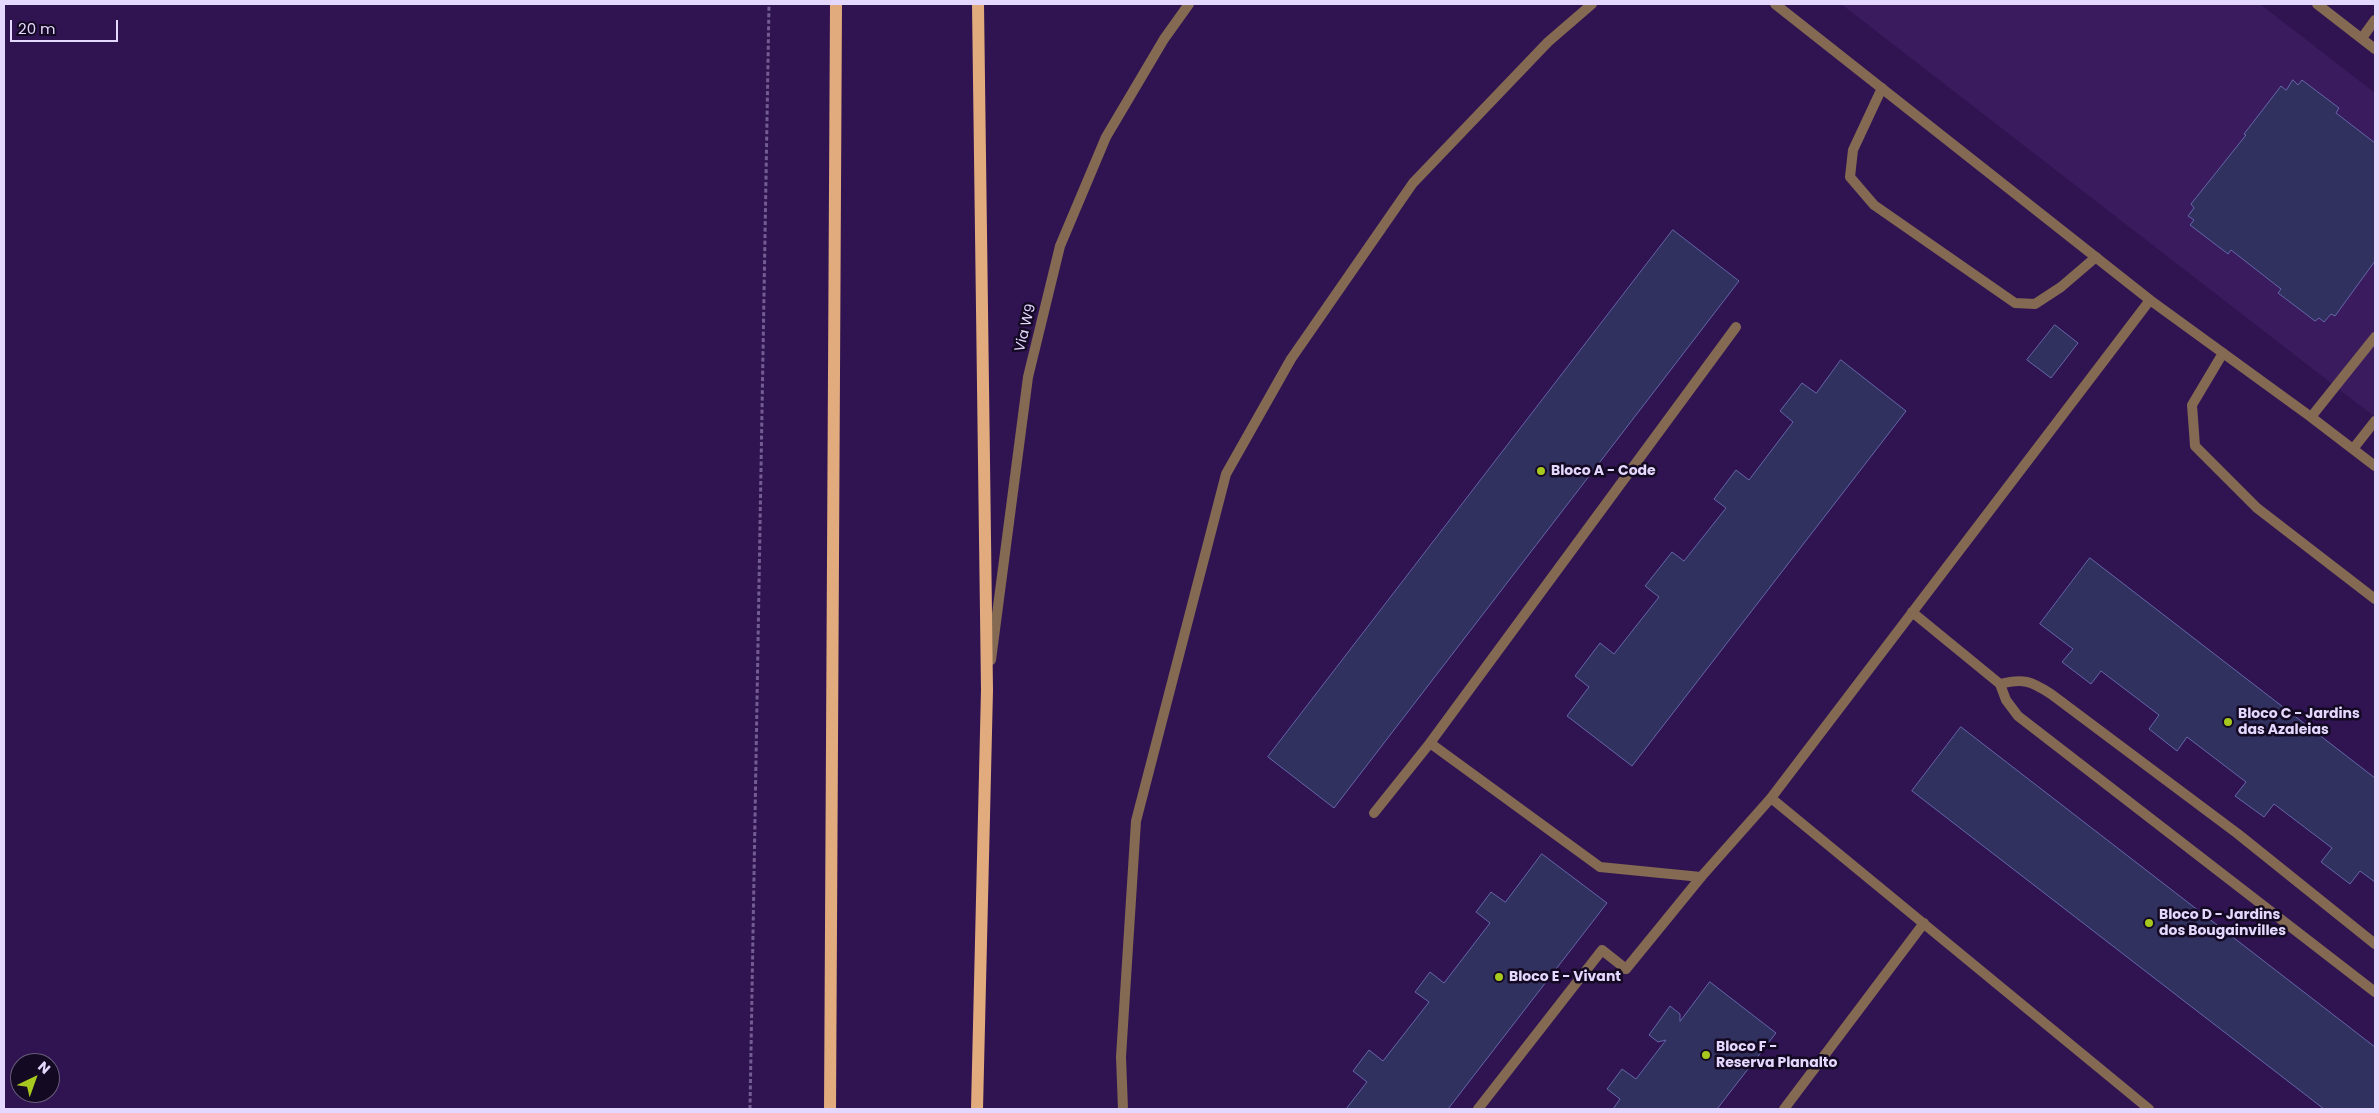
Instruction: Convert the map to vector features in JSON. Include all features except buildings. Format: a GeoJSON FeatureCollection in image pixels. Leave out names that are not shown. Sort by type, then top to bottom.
{"type":"FeatureCollection","features":[{"type":"Feature","properties":{"kind":"main road"},"geometry":{"type":"LineString","coordinates":[[830,1109],[836,4]]}},
{"type":"Feature","properties":{"kind":"main road"},"geometry":{"type":"LineString","coordinates":[[977,1109],[987,690],[978,4]]}},
{"type":"Feature","properties":{"kind":"street","name":"Via W9"},"geometry":{"type":"LineString","coordinates":[[987,690],[1028,377],[1060,246],[1106,137],[1164,39],[1189,4]]}},
{"type":"Feature","properties":{"kind":"street"},"geometry":{"type":"LineString","coordinates":[[1123,1109],[1121,1057],[1136,821],[1226,474],[1291,359],[1413,182],[1548,42],[1592,4]]}},
{"type":"Feature","properties":{"kind":"street"},"geometry":{"type":"LineString","coordinates":[[1775,4],[2150,300],[2312,417],[2375,466]]}},
{"type":"Feature","properties":{"kind":"street"},"geometry":{"type":"LineString","coordinates":[[2317,4],[2375,49]]}},
{"type":"Feature","properties":{"kind":"street"},"geometry":{"type":"LineString","coordinates":[[2362,38],[2375,20]]}},
{"type":"Feature","properties":{"kind":"street"},"geometry":{"type":"LineString","coordinates":[[1882,88],[1853,150],[1850,177],[1874,205],[2015,304],[2035,304],[2061,287],[2096,257]]}},
{"type":"Feature","properties":{"kind":"street"},"geometry":{"type":"LineString","coordinates":[[1478,1109],[1602,950],[1626,969],[1701,877],[1771,798],[2150,300]]}},
{"type":"Feature","properties":{"kind":"street"},"geometry":{"type":"LineString","coordinates":[[1374,813],[1430,743],[1736,328]]}},
{"type":"Feature","properties":{"kind":"street"},"geometry":{"type":"LineString","coordinates":[[2312,417],[2375,337]]}},
{"type":"Feature","properties":{"kind":"street"},"geometry":{"type":"LineString","coordinates":[[2223,353],[2192,406],[2195,446],[2257,508],[2375,599]]}},
{"type":"Feature","properties":{"kind":"street"},"geometry":{"type":"LineString","coordinates":[[2353,449],[2375,421]]}},
{"type":"Feature","properties":{"kind":"street"},"geometry":{"type":"LineString","coordinates":[[1912,612],[2000,684],[2006,700],[2018,716],[2375,992]]}},
{"type":"Feature","properties":{"kind":"street"},"geometry":{"type":"LineString","coordinates":[[2000,684],[2018,679],[2036,684],[2051,694],[2238,834],[2375,944]]}},
{"type":"Feature","properties":{"kind":"street"},"geometry":{"type":"LineString","coordinates":[[1430,743],[1600,867],[1701,877]]}},
{"type":"Feature","properties":{"kind":"street"},"geometry":{"type":"LineString","coordinates":[[1771,798],[2149,1109]]}},
{"type":"Feature","properties":{"kind":"street"},"geometry":{"type":"LineString","coordinates":[[1784,1109],[1924,923]]}},
{"type":"Feature","properties":{"kind":"path"},"geometry":{"type":"LineString","coordinates":[[750,1109],[770,4]]}},
{"type":"Feature","properties":{"kind":"shaded area"},"geometry":{"type":"Polygon","coordinates":[[[1841,4],[2260,4],[2375,93],[2375,417],[1841,4]]]}},
{"type":"Feature","properties":{"kind":"place","name":"Bloco A - Code"},"geometry":{"type":"Point","coordinates":[1541,471]}},
{"type":"Feature","properties":{"kind":"place","name":"Bloco C - Jardins das Azaleias"},"geometry":{"type":"Point","coordinates":[2228,722]}},
{"type":"Feature","properties":{"kind":"place","name":"Bloco D - Jardins dos Bougainvilles"},"geometry":{"type":"Point","coordinates":[2149,923]}},
{"type":"Feature","properties":{"kind":"place","name":"Bloco E - Vivant"},"geometry":{"type":"Point","coordinates":[1499,977]}},
{"type":"Feature","properties":{"kind":"place","name":"Bloco F - Reserva Planalto"},"geometry":{"type":"Point","coordinates":[1706,1055]}}]}
